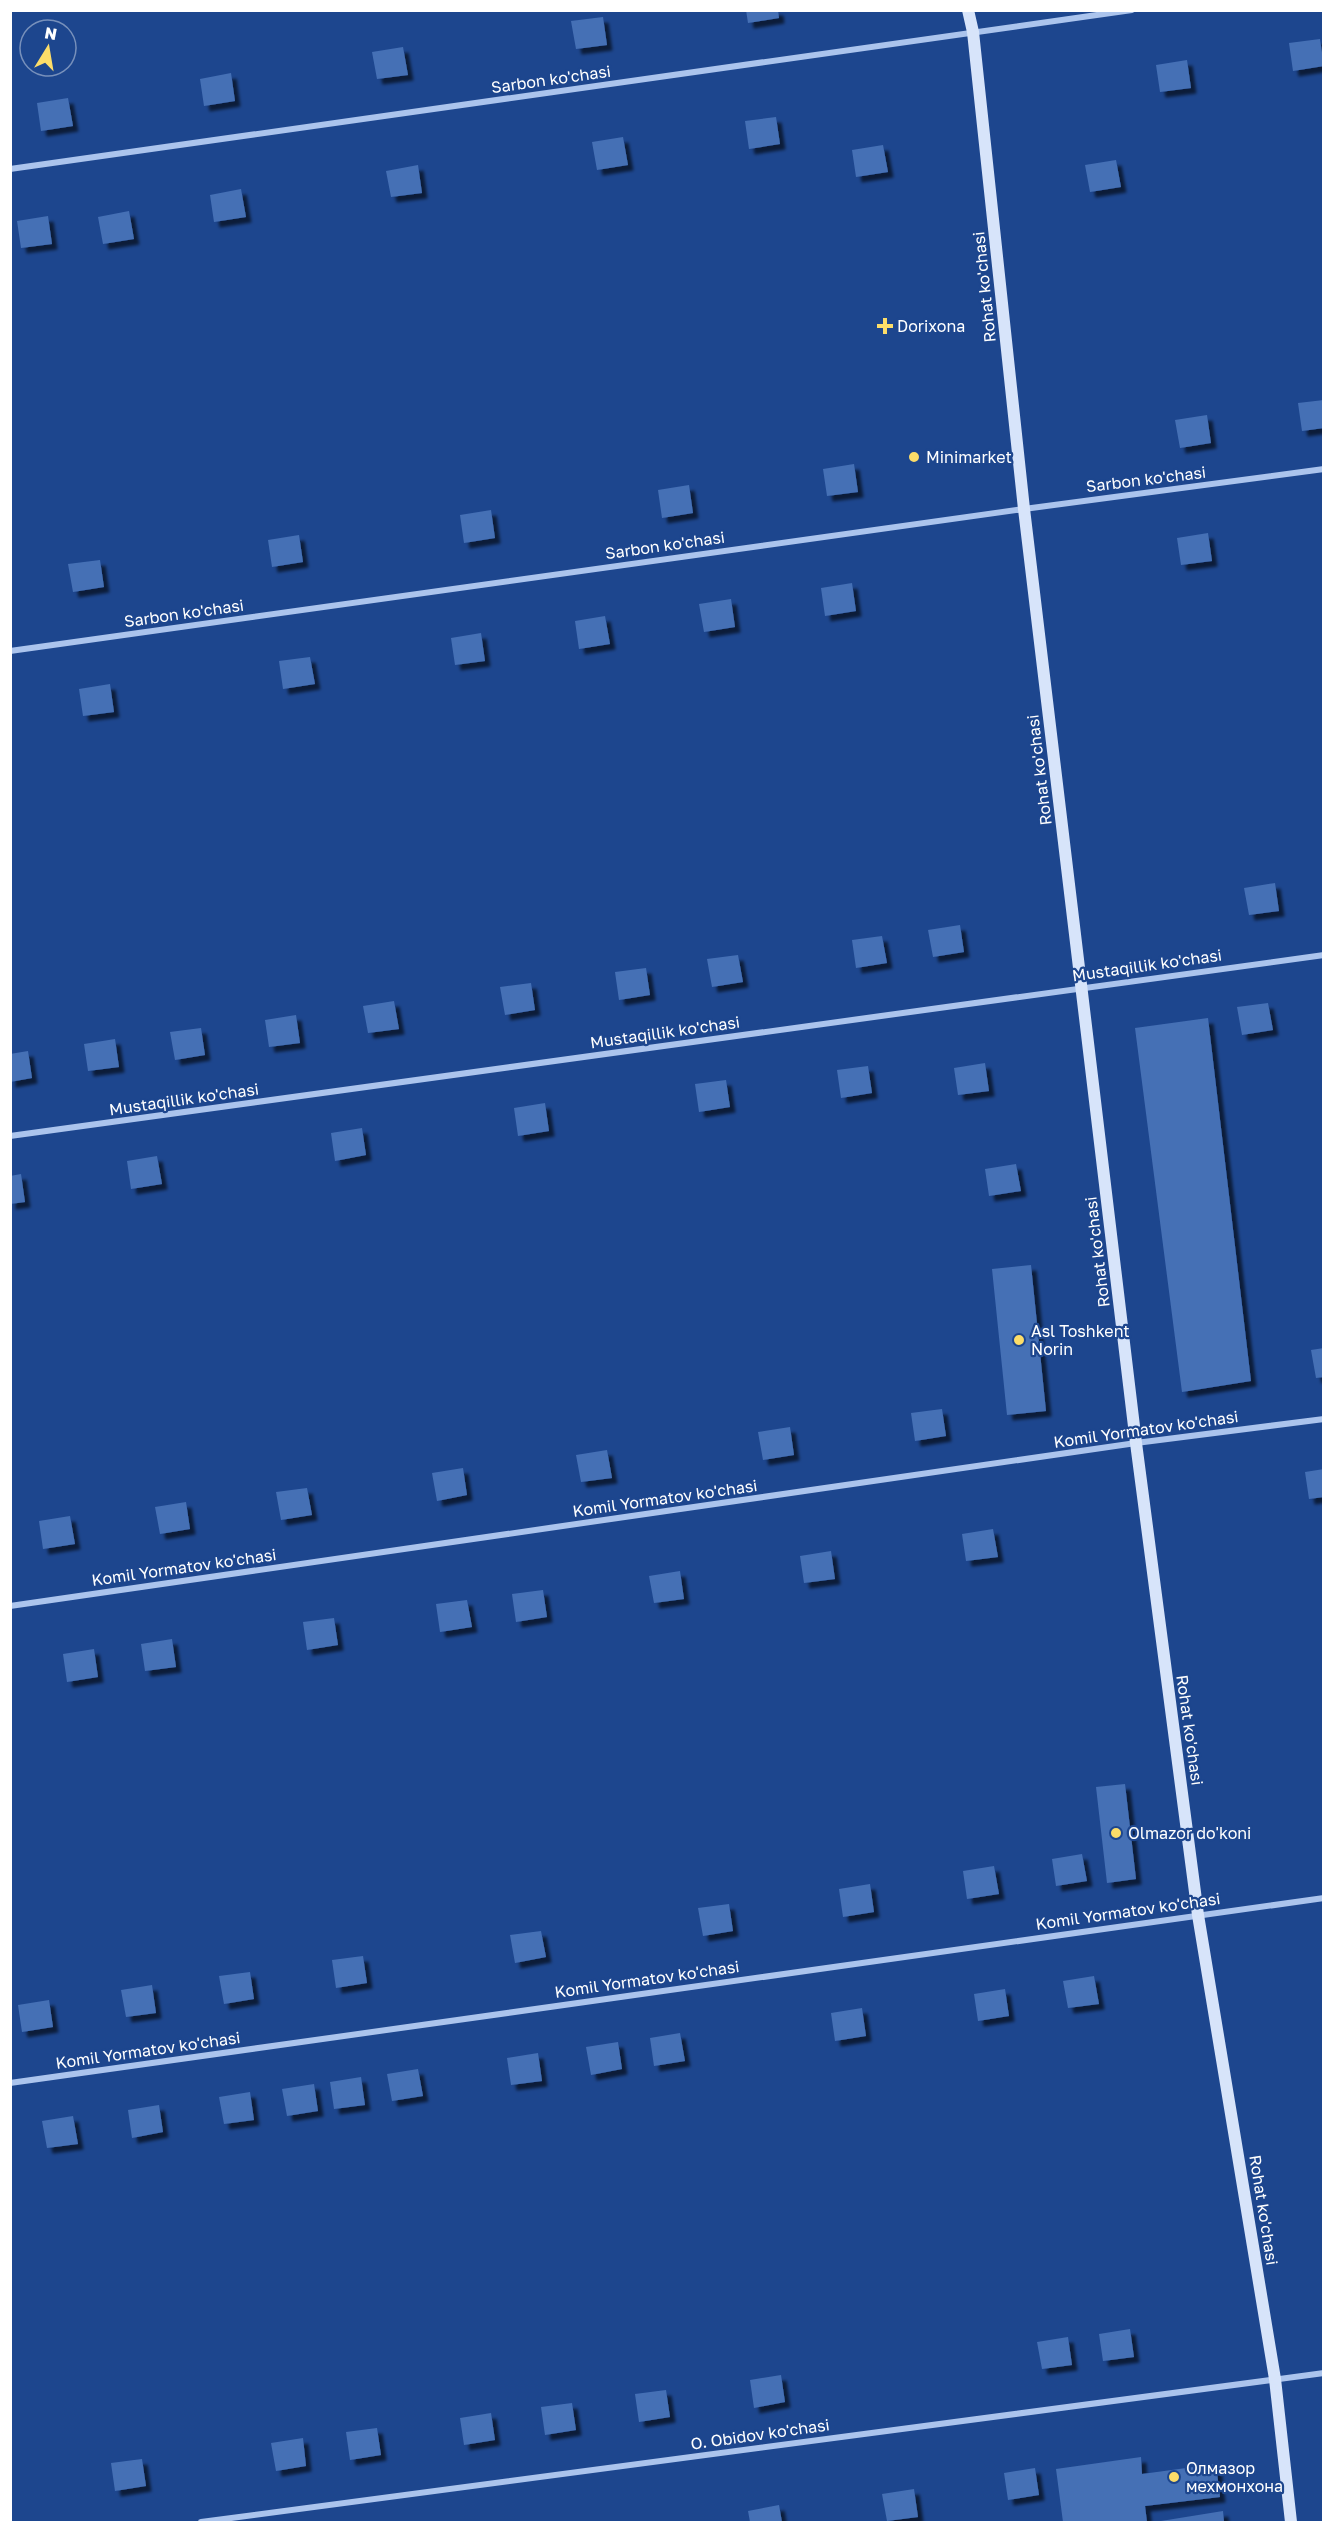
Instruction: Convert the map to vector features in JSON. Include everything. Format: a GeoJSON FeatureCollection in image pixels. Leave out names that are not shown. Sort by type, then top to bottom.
{"type":"FeatureCollection","features":[{"type":"Feature","properties":{"kind":"street","name":"Rohat ko'chasi"},"geometry":{"type":"LineString","coordinates":[[968,10],[973,32],[1024,508],[1136,1443],[1198,1915],[1275,2379],[1291,2523]]}},
{"type":"Feature","properties":{"kind":"street","name":"Sarbon ko'chasi"},"geometry":{"type":"LineString","coordinates":[[10,170],[1131,10]]}},
{"type":"Feature","properties":{"kind":"street","name":"Sarbon ko'chasi"},"geometry":{"type":"LineString","coordinates":[[10,651],[1024,508],[1323,469]]}},
{"type":"Feature","properties":{"kind":"street","name":"Mustaqillik ko'chasi"},"geometry":{"type":"LineString","coordinates":[[10,1136],[1323,956]]}},
{"type":"Feature","properties":{"kind":"street","name":"Komil Yormatov ko'chasi"},"geometry":{"type":"LineString","coordinates":[[10,1606],[1136,1443],[1323,1419]]}},
{"type":"Feature","properties":{"kind":"street","name":"Komil Yormatov ko'chasi"},"geometry":{"type":"LineString","coordinates":[[10,2083],[1323,1898]]}},
{"type":"Feature","properties":{"kind":"street","name":"O. Obidov ko'chasi"},"geometry":{"type":"LineString","coordinates":[[201,2523],[1323,2373]]}},
{"type":"Feature","properties":{"kind":"building"},"geometry":{"type":"Polygon","coordinates":[[[746,10],[778,10],[779,18],[748,23],[746,10]]]}},
{"type":"Feature","properties":{"kind":"building"},"geometry":{"type":"Polygon","coordinates":[[[603,17],[607,45],[576,49],[571,21],[603,17]]]}},
{"type":"Feature","properties":{"kind":"building"},"geometry":{"type":"Polygon","coordinates":[[[1320,39],[1324,66],[1293,71],[1289,43],[1320,39]]]}},
{"type":"Feature","properties":{"kind":"building"},"geometry":{"type":"Polygon","coordinates":[[[403,47],[408,75],[377,79],[372,52],[403,47]]]}},
{"type":"Feature","properties":{"kind":"building"},"geometry":{"type":"Polygon","coordinates":[[[1187,60],[1191,88],[1160,92],[1156,65],[1187,60]]]}},
{"type":"Feature","properties":{"kind":"building"},"geometry":{"type":"Polygon","coordinates":[[[231,73],[235,101],[204,106],[200,79],[231,73]]]}},
{"type":"Feature","properties":{"kind":"building"},"geometry":{"type":"Polygon","coordinates":[[[68,98],[73,126],[41,131],[37,103],[68,98]]]}},
{"type":"Feature","properties":{"kind":"building"},"geometry":{"type":"Polygon","coordinates":[[[776,117],[780,144],[749,149],[745,121],[776,117]]]}},
{"type":"Feature","properties":{"kind":"building"},"geometry":{"type":"Polygon","coordinates":[[[623,137],[628,165],[597,170],[592,142],[623,137]]]}},
{"type":"Feature","properties":{"kind":"building"},"geometry":{"type":"Polygon","coordinates":[[[883,145],[888,172],[856,177],[852,150],[883,145]]]}},
{"type":"Feature","properties":{"kind":"building"},"geometry":{"type":"Polygon","coordinates":[[[1116,160],[1121,187],[1090,192],[1085,165],[1116,160]]]}},
{"type":"Feature","properties":{"kind":"building"},"geometry":{"type":"Polygon","coordinates":[[[418,165],[422,193],[391,197],[386,171],[418,165]]]}},
{"type":"Feature","properties":{"kind":"building"},"geometry":{"type":"Polygon","coordinates":[[[241,189],[246,217],[214,222],[210,195],[241,189]]]}},
{"type":"Feature","properties":{"kind":"building"},"geometry":{"type":"Polygon","coordinates":[[[129,211],[134,239],[103,244],[98,217],[129,211]]]}},
{"type":"Feature","properties":{"kind":"building"},"geometry":{"type":"Polygon","coordinates":[[[48,216],[52,244],[21,248],[17,221],[48,216]]]}},
{"type":"Feature","properties":{"kind":"building"},"geometry":{"type":"Polygon","coordinates":[[[1324,400],[1324,428],[1302,431],[1298,403],[1324,400]]]}},
{"type":"Feature","properties":{"kind":"building"},"geometry":{"type":"Polygon","coordinates":[[[1207,415],[1211,443],[1180,448],[1175,420],[1207,415]]]}},
{"type":"Feature","properties":{"kind":"building"},"geometry":{"type":"Polygon","coordinates":[[[854,464],[858,492],[827,496],[823,469],[854,464]]]}},
{"type":"Feature","properties":{"kind":"building"},"geometry":{"type":"Polygon","coordinates":[[[689,485],[693,513],[662,518],[658,490],[689,485]]]}},
{"type":"Feature","properties":{"kind":"building"},"geometry":{"type":"Polygon","coordinates":[[[491,510],[495,538],[464,543],[460,515],[491,510]]]}},
{"type":"Feature","properties":{"kind":"building"},"geometry":{"type":"Polygon","coordinates":[[[1208,533],[1212,561],[1181,565],[1177,538],[1208,533]]]}},
{"type":"Feature","properties":{"kind":"building"},"geometry":{"type":"Polygon","coordinates":[[[299,535],[303,562],[272,567],[268,540],[299,535]]]}},
{"type":"Feature","properties":{"kind":"building"},"geometry":{"type":"Polygon","coordinates":[[[100,560],[104,587],[73,592],[68,564],[100,560]]]}},
{"type":"Feature","properties":{"kind":"building"},"geometry":{"type":"Polygon","coordinates":[[[852,583],[856,611],[825,616],[821,588],[852,583]]]}},
{"type":"Feature","properties":{"kind":"building"},"geometry":{"type":"Polygon","coordinates":[[[731,599],[735,627],[704,632],[699,604],[731,599]]]}},
{"type":"Feature","properties":{"kind":"building"},"geometry":{"type":"Polygon","coordinates":[[[605,616],[610,644],[579,649],[575,621],[605,616]]]}},
{"type":"Feature","properties":{"kind":"building"},"geometry":{"type":"Polygon","coordinates":[[[481,633],[485,661],[455,665],[451,638],[481,633]]]}},
{"type":"Feature","properties":{"kind":"building"},"geometry":{"type":"Polygon","coordinates":[[[310,657],[315,684],[283,689],[279,661],[310,657]]]}},
{"type":"Feature","properties":{"kind":"building"},"geometry":{"type":"Polygon","coordinates":[[[110,684],[114,712],[83,716],[79,689],[110,684]]]}},
{"type":"Feature","properties":{"kind":"building"},"geometry":{"type":"Polygon","coordinates":[[[1275,883],[1279,911],[1249,915],[1244,888],[1275,883]]]}},
{"type":"Feature","properties":{"kind":"building"},"geometry":{"type":"Polygon","coordinates":[[[960,925],[964,952],[933,957],[928,930],[960,925]]]}},
{"type":"Feature","properties":{"kind":"building"},"geometry":{"type":"Polygon","coordinates":[[[882,936],[887,963],[856,968],[852,940],[882,936]]]}},
{"type":"Feature","properties":{"kind":"building"},"geometry":{"type":"Polygon","coordinates":[[[738,955],[743,982],[712,987],[707,959],[738,955]]]}},
{"type":"Feature","properties":{"kind":"building"},"geometry":{"type":"Polygon","coordinates":[[[646,968],[650,995],[619,1000],[615,972],[646,968]]]}},
{"type":"Feature","properties":{"kind":"building"},"geometry":{"type":"Polygon","coordinates":[[[531,983],[535,1010],[505,1015],[500,987],[531,983]]]}},
{"type":"Feature","properties":{"kind":"building"},"geometry":{"type":"Polygon","coordinates":[[[394,1001],[399,1029],[368,1033],[363,1006],[394,1001]]]}},
{"type":"Feature","properties":{"kind":"building"},"geometry":{"type":"Polygon","coordinates":[[[1268,1003],[1273,1030],[1242,1035],[1237,1007],[1268,1003]]]}},
{"type":"Feature","properties":{"kind":"building"},"geometry":{"type":"Polygon","coordinates":[[[296,1015],[300,1043],[269,1047],[265,1020],[296,1015]]]}},
{"type":"Feature","properties":{"kind":"building"},"geometry":{"type":"Polygon","coordinates":[[[1208,1018],[1251,1381],[1182,1392],[1135,1028],[1208,1018]]]}},
{"type":"Feature","properties":{"kind":"building"},"geometry":{"type":"Polygon","coordinates":[[[201,1028],[205,1055],[175,1060],[170,1032],[201,1028]]]}},
{"type":"Feature","properties":{"kind":"building"},"geometry":{"type":"Polygon","coordinates":[[[115,1039],[119,1067],[88,1071],[84,1044],[115,1039]]]}},
{"type":"Feature","properties":{"kind":"building"},"geometry":{"type":"Polygon","coordinates":[[[28,1051],[32,1078],[10,1082],[10,1054],[28,1051]]]}},
{"type":"Feature","properties":{"kind":"building"},"geometry":{"type":"Polygon","coordinates":[[[985,1063],[989,1091],[958,1095],[954,1068],[985,1063]]]}},
{"type":"Feature","properties":{"kind":"building"},"geometry":{"type":"Polygon","coordinates":[[[868,1066],[872,1093],[841,1098],[837,1070],[868,1066]]]}},
{"type":"Feature","properties":{"kind":"building"},"geometry":{"type":"Polygon","coordinates":[[[726,1080],[730,1107],[699,1112],[695,1084],[726,1080]]]}},
{"type":"Feature","properties":{"kind":"building"},"geometry":{"type":"Polygon","coordinates":[[[545,1103],[549,1131],[518,1136],[514,1108],[545,1103]]]}},
{"type":"Feature","properties":{"kind":"building"},"geometry":{"type":"Polygon","coordinates":[[[362,1128],[366,1155],[335,1161],[331,1133],[362,1128]]]}},
{"type":"Feature","properties":{"kind":"building"},"geometry":{"type":"Polygon","coordinates":[[[157,1156],[162,1184],[131,1189],[127,1161],[157,1156]]]}},
{"type":"Feature","properties":{"kind":"building"},"geometry":{"type":"Polygon","coordinates":[[[1016,1164],[1021,1191],[989,1196],[985,1169],[1016,1164]]]}},
{"type":"Feature","properties":{"kind":"building"},"geometry":{"type":"Polygon","coordinates":[[[21,1174],[25,1202],[10,1204],[10,1176],[21,1174]]]}},
{"type":"Feature","properties":{"kind":"building","name":"Asl Toshkent Norin"},"geometry":{"type":"Polygon","coordinates":[[[1031,1265],[1046,1411],[1007,1415],[992,1269],[1031,1265]]]}},
{"type":"Feature","properties":{"kind":"building"},"geometry":{"type":"Polygon","coordinates":[[[1324,1348],[1324,1377],[1316,1378],[1311,1350],[1324,1348]]]}},
{"type":"Feature","properties":{"kind":"building"},"geometry":{"type":"Polygon","coordinates":[[[942,1409],[946,1436],[915,1441],[911,1413],[942,1409]]]}},
{"type":"Feature","properties":{"kind":"building"},"geometry":{"type":"Polygon","coordinates":[[[790,1427],[794,1455],[763,1460],[758,1432],[790,1427]]]}},
{"type":"Feature","properties":{"kind":"building"},"geometry":{"type":"Polygon","coordinates":[[[607,1450],[612,1478],[581,1482],[576,1455],[607,1450]]]}},
{"type":"Feature","properties":{"kind":"building"},"geometry":{"type":"Polygon","coordinates":[[[463,1468],[467,1495],[437,1501],[432,1473],[463,1468]]]}},
{"type":"Feature","properties":{"kind":"building"},"geometry":{"type":"Polygon","coordinates":[[[1324,1469],[1324,1497],[1309,1499],[1305,1472],[1324,1469]]]}},
{"type":"Feature","properties":{"kind":"building"},"geometry":{"type":"Polygon","coordinates":[[[307,1488],[312,1515],[281,1520],[276,1492],[307,1488]]]}},
{"type":"Feature","properties":{"kind":"building"},"geometry":{"type":"Polygon","coordinates":[[[186,1502],[190,1529],[160,1534],[155,1507],[186,1502]]]}},
{"type":"Feature","properties":{"kind":"building"},"geometry":{"type":"Polygon","coordinates":[[[70,1516],[75,1544],[43,1549],[39,1521],[70,1516]]]}},
{"type":"Feature","properties":{"kind":"building"},"geometry":{"type":"Polygon","coordinates":[[[993,1529],[998,1557],[966,1561],[962,1534],[993,1529]]]}},
{"type":"Feature","properties":{"kind":"building"},"geometry":{"type":"Polygon","coordinates":[[[831,1551],[835,1579],[804,1583],[800,1556],[831,1551]]]}},
{"type":"Feature","properties":{"kind":"building"},"geometry":{"type":"Polygon","coordinates":[[[680,1571],[684,1599],[654,1603],[649,1576],[680,1571]]]}},
{"type":"Feature","properties":{"kind":"building"},"geometry":{"type":"Polygon","coordinates":[[[543,1590],[547,1617],[516,1622],[512,1594],[543,1590]]]}},
{"type":"Feature","properties":{"kind":"building"},"geometry":{"type":"Polygon","coordinates":[[[467,1600],[472,1627],[440,1632],[436,1604],[467,1600]]]}},
{"type":"Feature","properties":{"kind":"building"},"geometry":{"type":"Polygon","coordinates":[[[334,1618],[338,1645],[307,1650],[303,1622],[334,1618]]]}},
{"type":"Feature","properties":{"kind":"building"},"geometry":{"type":"Polygon","coordinates":[[[172,1639],[176,1667],[145,1671],[141,1644],[172,1639]]]}},
{"type":"Feature","properties":{"kind":"building"},"geometry":{"type":"Polygon","coordinates":[[[94,1649],[98,1677],[67,1682],[63,1654],[94,1649]]]}},
{"type":"Feature","properties":{"kind":"building","name":"Olmazor do'koni"},"geometry":{"type":"Polygon","coordinates":[[[1125,1784],[1136,1879],[1107,1883],[1096,1787],[1125,1784]]]}},
{"type":"Feature","properties":{"kind":"building"},"geometry":{"type":"Polygon","coordinates":[[[1082,1854],[1087,1881],[1056,1886],[1052,1859],[1082,1854]]]}},
{"type":"Feature","properties":{"kind":"building"},"geometry":{"type":"Polygon","coordinates":[[[994,1866],[999,1894],[967,1899],[963,1871],[994,1866]]]}},
{"type":"Feature","properties":{"kind":"building"},"geometry":{"type":"Polygon","coordinates":[[[870,1884],[874,1912],[843,1917],[839,1889],[870,1884]]]}},
{"type":"Feature","properties":{"kind":"building"},"geometry":{"type":"Polygon","coordinates":[[[729,1904],[733,1931],[703,1936],[698,1908],[729,1904]]]}},
{"type":"Feature","properties":{"kind":"building"},"geometry":{"type":"Polygon","coordinates":[[[541,1931],[546,1957],[515,1963],[510,1935],[541,1931]]]}},
{"type":"Feature","properties":{"kind":"building"},"geometry":{"type":"Polygon","coordinates":[[[363,1956],[367,1983],[336,1988],[332,1960],[363,1956]]]}},
{"type":"Feature","properties":{"kind":"building"},"geometry":{"type":"Polygon","coordinates":[[[250,1972],[254,1999],[224,2004],[219,1976],[250,1972]]]}},
{"type":"Feature","properties":{"kind":"building"},"geometry":{"type":"Polygon","coordinates":[[[1094,1976],[1099,2004],[1068,2008],[1063,1981],[1094,1976]]]}},
{"type":"Feature","properties":{"kind":"building"},"geometry":{"type":"Polygon","coordinates":[[[152,1985],[156,2013],[126,2017],[121,1990],[152,1985]]]}},
{"type":"Feature","properties":{"kind":"building"},"geometry":{"type":"Polygon","coordinates":[[[1005,1989],[1009,2016],[978,2021],[974,1994],[1005,1989]]]}},
{"type":"Feature","properties":{"kind":"building"},"geometry":{"type":"Polygon","coordinates":[[[49,2000],[53,2027],[22,2032],[18,2005],[49,2000]]]}},
{"type":"Feature","properties":{"kind":"building"},"geometry":{"type":"Polygon","coordinates":[[[862,2008],[866,2036],[835,2041],[831,2013],[862,2008]]]}},
{"type":"Feature","properties":{"kind":"building"},"geometry":{"type":"Polygon","coordinates":[[[680,2033],[685,2061],[654,2066],[650,2038],[680,2033]]]}},
{"type":"Feature","properties":{"kind":"building"},"geometry":{"type":"Polygon","coordinates":[[[618,2042],[622,2069],[591,2075],[586,2047],[618,2042]]]}},
{"type":"Feature","properties":{"kind":"building"},"geometry":{"type":"Polygon","coordinates":[[[538,2053],[542,2081],[511,2085],[507,2058],[538,2053]]]}},
{"type":"Feature","properties":{"kind":"building"},"geometry":{"type":"Polygon","coordinates":[[[418,2069],[423,2096],[392,2101],[387,2074],[418,2069]]]}},
{"type":"Feature","properties":{"kind":"building"},"geometry":{"type":"Polygon","coordinates":[[[361,2077],[365,2105],[334,2109],[330,2082],[361,2077]]]}},
{"type":"Feature","properties":{"kind":"building"},"geometry":{"type":"Polygon","coordinates":[[[314,2084],[318,2111],[287,2116],[282,2089],[314,2084]]]}},
{"type":"Feature","properties":{"kind":"building"},"geometry":{"type":"Polygon","coordinates":[[[250,2092],[254,2120],[224,2124],[219,2097],[250,2092]]]}},
{"type":"Feature","properties":{"kind":"building"},"geometry":{"type":"Polygon","coordinates":[[[159,2105],[163,2132],[132,2138],[128,2110],[159,2105]]]}},
{"type":"Feature","properties":{"kind":"building"},"geometry":{"type":"Polygon","coordinates":[[[73,2116],[78,2144],[47,2148],[42,2121],[73,2116]]]}},
{"type":"Feature","properties":{"kind":"building"},"geometry":{"type":"Polygon","coordinates":[[[1130,2329],[1134,2357],[1103,2361],[1099,2334],[1130,2329]]]}},
{"type":"Feature","properties":{"kind":"building"},"geometry":{"type":"Polygon","coordinates":[[[1068,2337],[1072,2365],[1042,2369],[1037,2342],[1068,2337]]]}},
{"type":"Feature","properties":{"kind":"building"},"geometry":{"type":"Polygon","coordinates":[[[781,2375],[785,2402],[754,2408],[750,2380],[781,2375]]]}},
{"type":"Feature","properties":{"kind":"building"},"geometry":{"type":"Polygon","coordinates":[[[666,2390],[670,2417],[639,2422],[635,2394],[666,2390]]]}},
{"type":"Feature","properties":{"kind":"building"},"geometry":{"type":"Polygon","coordinates":[[[572,2403],[576,2430],[545,2435],[541,2407],[572,2403]]]}},
{"type":"Feature","properties":{"kind":"building"},"geometry":{"type":"Polygon","coordinates":[[[491,2413],[495,2440],[464,2445],[460,2418],[491,2413]]]}},
{"type":"Feature","properties":{"kind":"building"},"geometry":{"type":"Polygon","coordinates":[[[377,2428],[381,2455],[350,2460],[346,2432],[377,2428]]]}},
{"type":"Feature","properties":{"kind":"building"},"geometry":{"type":"Polygon","coordinates":[[[303,2438],[306,2466],[276,2471],[271,2443],[303,2438]]]}},
{"type":"Feature","properties":{"kind":"building"},"geometry":{"type":"Polygon","coordinates":[[[1141,2457],[1142,2474],[1216,2464],[1220,2497],[1145,2506],[1147,2522],[1063,2522],[1056,2469],[1141,2457]]]}},
{"type":"Feature","properties":{"kind":"building"},"geometry":{"type":"Polygon","coordinates":[[[142,2459],[146,2486],[115,2491],[111,2463],[142,2459]]]}},
{"type":"Feature","properties":{"kind":"building"},"geometry":{"type":"Polygon","coordinates":[[[1035,2468],[1039,2495],[1008,2500],[1004,2473],[1035,2468]]]}},
{"type":"Feature","properties":{"kind":"building"},"geometry":{"type":"Polygon","coordinates":[[[914,2489],[918,2517],[887,2521],[882,2494],[914,2489]]]}},
{"type":"Feature","properties":{"kind":"building"},"geometry":{"type":"Polygon","coordinates":[[[779,2505],[782,2522],[750,2522],[748,2511],[779,2505]]]}},
{"type":"Feature","properties":{"kind":"building"},"geometry":{"type":"Polygon","coordinates":[[[1223,2511],[1224,2522],[1161,2522],[1161,2521],[1223,2511]]]}},
{"type":"Feature","properties":{"kind":"place","name":"Dorixona"},"geometry":{"type":"Point","coordinates":[885,326]}},
{"type":"Feature","properties":{"kind":"place","name":"Minimarket"},"geometry":{"type":"Point","coordinates":[914,457]}},
{"type":"Feature","properties":{"kind":"place","name":"Asl Toshkent Norin"},"geometry":{"type":"Point","coordinates":[1019,1340]}},
{"type":"Feature","properties":{"kind":"place","name":"Olmazor do'koni"},"geometry":{"type":"Point","coordinates":[1116,1833]}},
{"type":"Feature","properties":{"kind":"place","name":"Олмазор мехмонхона"},"geometry":{"type":"Point","coordinates":[1174,2477]}}]}
